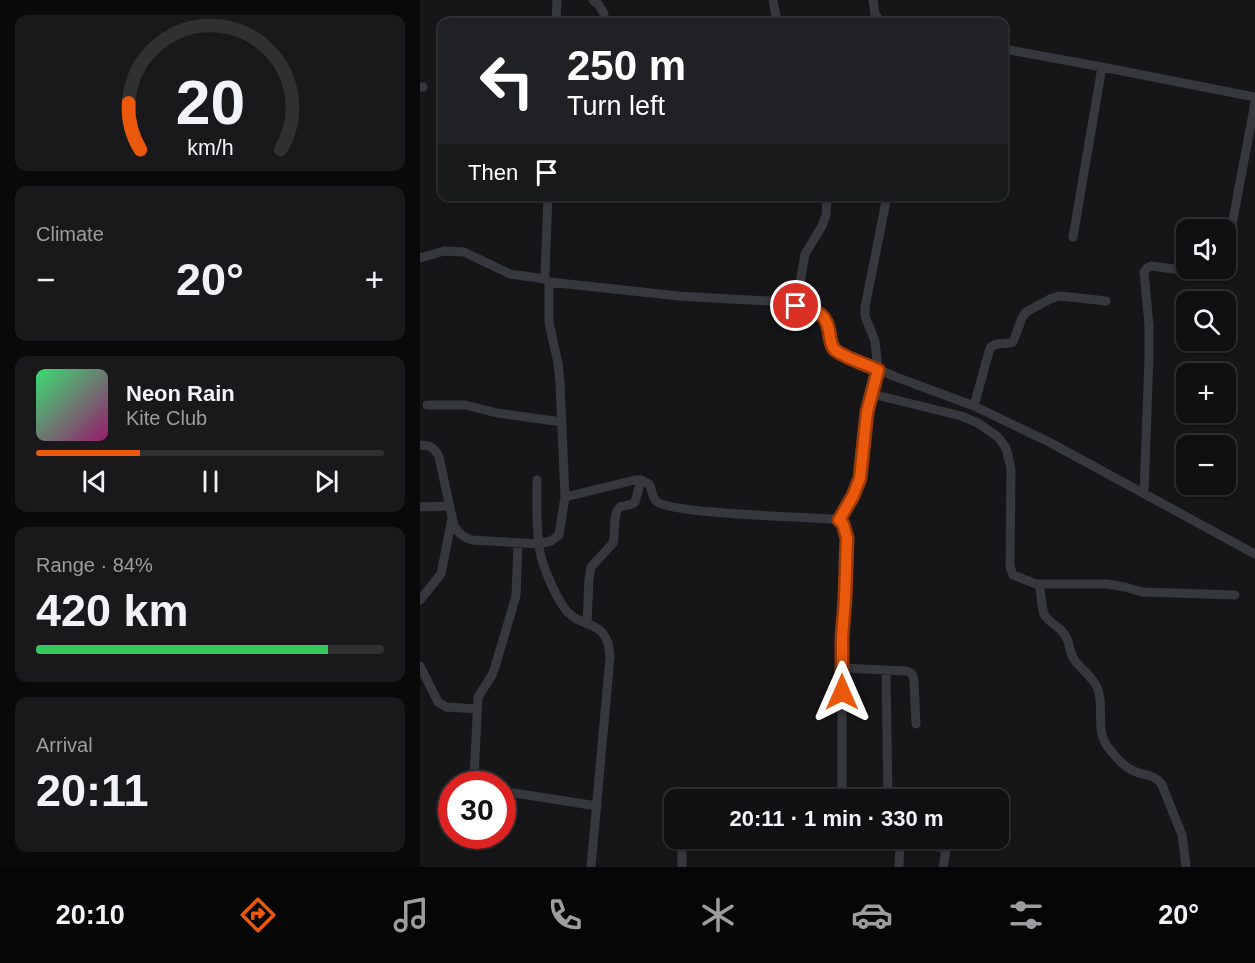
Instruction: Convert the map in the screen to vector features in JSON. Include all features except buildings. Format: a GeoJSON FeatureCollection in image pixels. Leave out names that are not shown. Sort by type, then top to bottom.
{"type":"FeatureCollection","features":[{"type":"Feature","properties":{"kind":"street"},"geometry":{"type":"LineString","coordinates":[[556,18],[557,0]]}},
{"type":"Feature","properties":{"kind":"street"},"geometry":{"type":"LineString","coordinates":[[593,0],[604,14]]}},
{"type":"Feature","properties":{"kind":"street"},"geometry":{"type":"LineString","coordinates":[[773,0],[776,18]]}},
{"type":"Feature","properties":{"kind":"street"},"geometry":{"type":"LineString","coordinates":[[873,0],[878,18]]}},
{"type":"Feature","properties":{"kind":"street"},"geometry":{"type":"LineString","coordinates":[[1008,50],[1255,97]]}},
{"type":"Feature","properties":{"kind":"street"},"geometry":{"type":"LineString","coordinates":[[1073,237],[1102,66]]}},
{"type":"Feature","properties":{"kind":"street"},"geometry":{"type":"LineString","coordinates":[[1233,219],[1255,103]]}},
{"type":"Feature","properties":{"kind":"street"},"geometry":{"type":"LineString","coordinates":[[420,445],[431,446],[439,457],[454,526],[464,538],[538,544],[551,541],[559,535],[565,497],[559,373],[549,323],[548,201]]}},
{"type":"Feature","properties":{"kind":"street"},"geometry":{"type":"LineString","coordinates":[[796,306],[804,254],[822,226],[826,215],[827,201]]}},
{"type":"Feature","properties":{"kind":"street"},"geometry":{"type":"LineString","coordinates":[[839,520],[860,478],[867,412],[877,375],[875,341],[865,316],[865,308],[886,201]]}},
{"type":"Feature","properties":{"kind":"street"},"geometry":{"type":"LineString","coordinates":[[420,258],[444,251],[464,252],[510,273],[547,280],[678,296],[770,301],[810,309],[826,318],[832,346],[835,350],[877,375],[974,406],[1049,442],[1255,554]]}},
{"type":"Feature","properties":{"kind":"street"},"geometry":{"type":"LineString","coordinates":[[1144,494],[1149,365],[1149,325],[1144,272],[1151,266],[1176,269]]}},
{"type":"Feature","properties":{"kind":"street"},"geometry":{"type":"LineString","coordinates":[[974,406],[990,348],[993,344],[1013,342],[1026,312],[1050,298],[1059,296],[1106,301]]}},
{"type":"Feature","properties":{"kind":"street"},"geometry":{"type":"LineString","coordinates":[[872,394],[970,419],[989,429],[998,437],[1006,448],[1011,468],[1010,566],[1011,572],[1018,578],[1036,584],[1107,584],[1142,592],[1235,595]]}},
{"type":"Feature","properties":{"kind":"street"},"geometry":{"type":"LineString","coordinates":[[427,405],[465,405],[497,413],[562,422]]}},
{"type":"Feature","properties":{"kind":"street"},"geometry":{"type":"LineString","coordinates":[[537,480],[538,544],[543,564],[564,608],[573,617],[605,634],[609,647],[591,867]]}},
{"type":"Feature","properties":{"kind":"street"},"geometry":{"type":"LineString","coordinates":[[565,497],[640,480],[649,484],[655,501],[669,506],[705,512],[832,519],[839,520],[843,524],[847,538],[842,668],[842,789]]}},
{"type":"Feature","properties":{"kind":"street"},"geometry":{"type":"LineString","coordinates":[[587,624],[591,567],[613,543],[616,510],[635,502],[640,480]]}},
{"type":"Feature","properties":{"kind":"street"},"geometry":{"type":"LineString","coordinates":[[420,507],[449,506]]}},
{"type":"Feature","properties":{"kind":"street"},"geometry":{"type":"LineString","coordinates":[[420,600],[441,574],[452,518]]}},
{"type":"Feature","properties":{"kind":"street"},"geometry":{"type":"LineString","coordinates":[[474,771],[478,697],[495,667],[516,596],[518,543]]}},
{"type":"Feature","properties":{"kind":"street"},"geometry":{"type":"LineString","coordinates":[[1036,584],[1040,591],[1045,614],[1066,636],[1072,656],[1098,689],[1102,734],[1109,750],[1129,769],[1154,777],[1162,785],[1182,835],[1186,867]]}},
{"type":"Feature","properties":{"kind":"street"},"geometry":{"type":"LineString","coordinates":[[420,666],[442,706],[477,709]]}},
{"type":"Feature","properties":{"kind":"street"},"geometry":{"type":"LineString","coordinates":[[842,668],[911,672],[916,724]]}},
{"type":"Feature","properties":{"kind":"street"},"geometry":{"type":"LineString","coordinates":[[886,670],[888,789]]}},
{"type":"Feature","properties":{"kind":"street"},"geometry":{"type":"LineString","coordinates":[[420,687],[425,675]]}},
{"type":"Feature","properties":{"kind":"street"},"geometry":{"type":"LineString","coordinates":[[516,793],[597,806]]}},
{"type":"Feature","properties":{"kind":"street"},"geometry":{"type":"LineString","coordinates":[[682,849],[682,867]]}},
{"type":"Feature","properties":{"kind":"street"},"geometry":{"type":"LineString","coordinates":[[899,867],[900,849]]}},
{"type":"Feature","properties":{"kind":"street"},"geometry":{"type":"LineString","coordinates":[[943,867],[946,849]]}},
{"type":"Feature","properties":{"kind":"route"},"geometry":{"type":"LineString","coordinates":[[796,306],[810,309],[826,318],[830,329],[830,340],[835,350],[878,370],[867,412],[860,478],[839,520],[843,524],[847,538],[842,692]]}}]}
